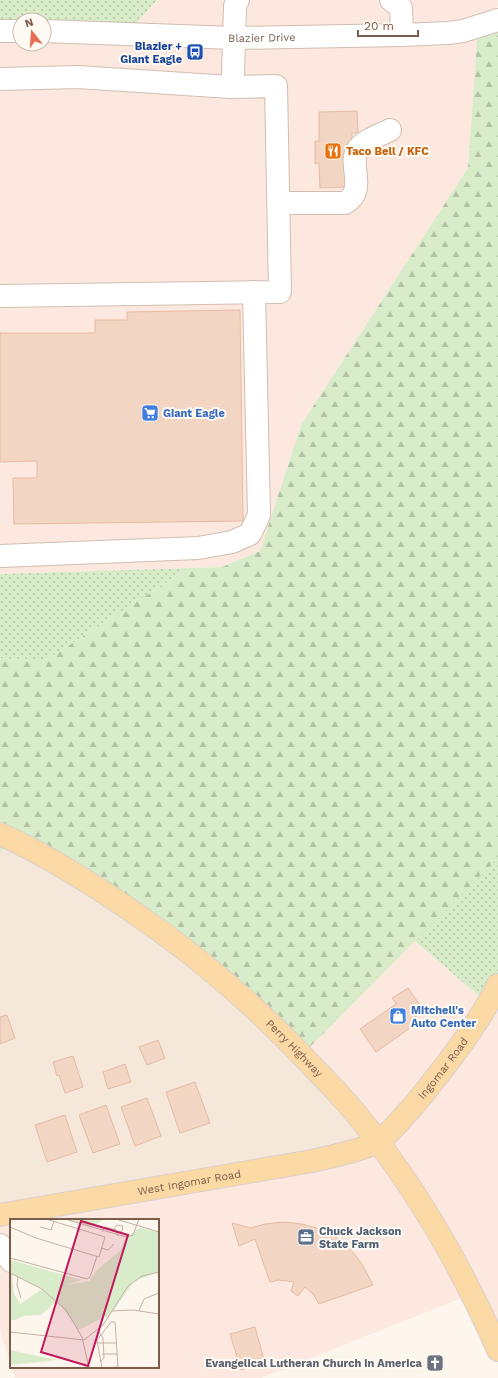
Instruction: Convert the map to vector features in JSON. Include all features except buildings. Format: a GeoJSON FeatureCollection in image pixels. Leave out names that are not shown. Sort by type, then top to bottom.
{"type":"FeatureCollection","features":[{"type":"Feature","properties":{"kind":"main road","name":"Perry Highway"},"geometry":{"type":"LineString","coordinates":[[0,834],[66,869],[113,898],[154,926],[215,973],[273,1024],[354,1111],[399,1172],[438,1232],[472,1294],[498,1350]]}},
{"type":"Feature","properties":{"kind":"main road","name":"Ingomar Road"},"geometry":{"type":"LineString","coordinates":[[377,1142],[407,1114],[435,1080],[462,1043],[493,1008],[498,985]]}},
{"type":"Feature","properties":{"kind":"main road","name":"West Ingomar Road"},"geometry":{"type":"LineString","coordinates":[[0,1215],[312,1161],[355,1150],[377,1142]]}},
{"type":"Feature","properties":{"kind":"street"},"geometry":{"type":"LineString","coordinates":[[230,87],[233,74],[235,6],[238,0]]}},
{"type":"Feature","properties":{"kind":"street"},"geometry":{"type":"LineString","coordinates":[[401,3],[402,35]]}},
{"type":"Feature","properties":{"kind":"street","name":"Blazier Drive"},"geometry":{"type":"LineString","coordinates":[[52,31],[234,38],[448,33],[488,23],[498,7]]}},
{"type":"Feature","properties":{"kind":"street"},"geometry":{"type":"LineString","coordinates":[[0,31],[12,31]]}},
{"type":"Feature","properties":{"kind":"street"},"geometry":{"type":"LineString","coordinates":[[0,79],[78,77],[230,87],[276,86],[280,292],[0,296]]}},
{"type":"Feature","properties":{"kind":"street"},"geometry":{"type":"LineString","coordinates":[[279,204],[345,203],[354,197],[356,189],[355,153],[359,147],[369,140],[390,130]]}},
{"type":"Feature","properties":{"kind":"street"},"geometry":{"type":"LineString","coordinates":[[0,556],[198,548],[232,542],[250,534],[259,515],[254,292]]}},
{"type":"Feature","properties":{"kind":"street"},"geometry":{"type":"LineString","coordinates":[[0,1245],[10,1260]]}},
{"type":"Feature","properties":{"kind":"shaded area"},"geometry":{"type":"Polygon","coordinates":[[[157,0],[498,0],[498,7],[478,27],[468,168],[301,425],[260,551],[222,567],[0,574],[0,31],[12,31],[12,52],[52,52],[52,31],[127,34],[157,0]]]}},
{"type":"Feature","properties":{"kind":"shaded area"},"geometry":{"type":"Polygon","coordinates":[[[11,839],[154,926],[377,1142],[0,1215],[0,853],[11,839]]]}},
{"type":"Feature","properties":{"kind":"shaded area"},"geometry":{"type":"Polygon","coordinates":[[[415,941],[488,1004],[498,985],[498,1350],[472,1294],[261,1378],[15,1378],[12,1368],[159,1368],[159,1219],[10,1219],[10,1362],[0,1331],[0,1215],[377,1142],[302,1055],[415,941]]]}},
{"type":"Feature","properties":{"kind":"green space"},"geometry":{"type":"Polygon","coordinates":[[[0,0],[157,0],[127,34],[52,31],[52,12],[12,12],[12,24],[0,31],[0,0]]]}},
{"type":"Feature","properties":{"kind":"green space"},"geometry":{"type":"Polygon","coordinates":[[[498,20],[498,858],[302,1055],[243,997],[11,839],[0,853],[0,658],[43,662],[189,568],[222,567],[260,551],[301,425],[468,168],[478,27],[498,20]]]}},
{"type":"Feature","properties":{"kind":"green space"},"geometry":{"type":"Polygon","coordinates":[[[189,568],[43,662],[0,658],[0,574],[189,568]]]}},
{"type":"Feature","properties":{"kind":"green space"},"geometry":{"type":"Polygon","coordinates":[[[498,858],[498,985],[488,1004],[415,941],[498,858]]]}},
{"type":"Feature","properties":{"kind":"place","name":"Blazier + Giant Eagle"},"geometry":{"type":"Point","coordinates":[195,52]}},
{"type":"Feature","properties":{"kind":"place","name":"Taco Bell / KFC"},"geometry":{"type":"Point","coordinates":[333,151]}},
{"type":"Feature","properties":{"kind":"place","name":"Giant Eagle"},"geometry":{"type":"Point","coordinates":[150,413]}},
{"type":"Feature","properties":{"kind":"place","name":"Mitchell's Auto Center"},"geometry":{"type":"Point","coordinates":[398,1016]}},
{"type":"Feature","properties":{"kind":"place","name":"Chuck Jackson State Farm"},"geometry":{"type":"Point","coordinates":[306,1237]}},
{"type":"Feature","properties":{"kind":"place","name":"Evangelical Lutheran Church in America"},"geometry":{"type":"Point","coordinates":[435,1363]}}]}
